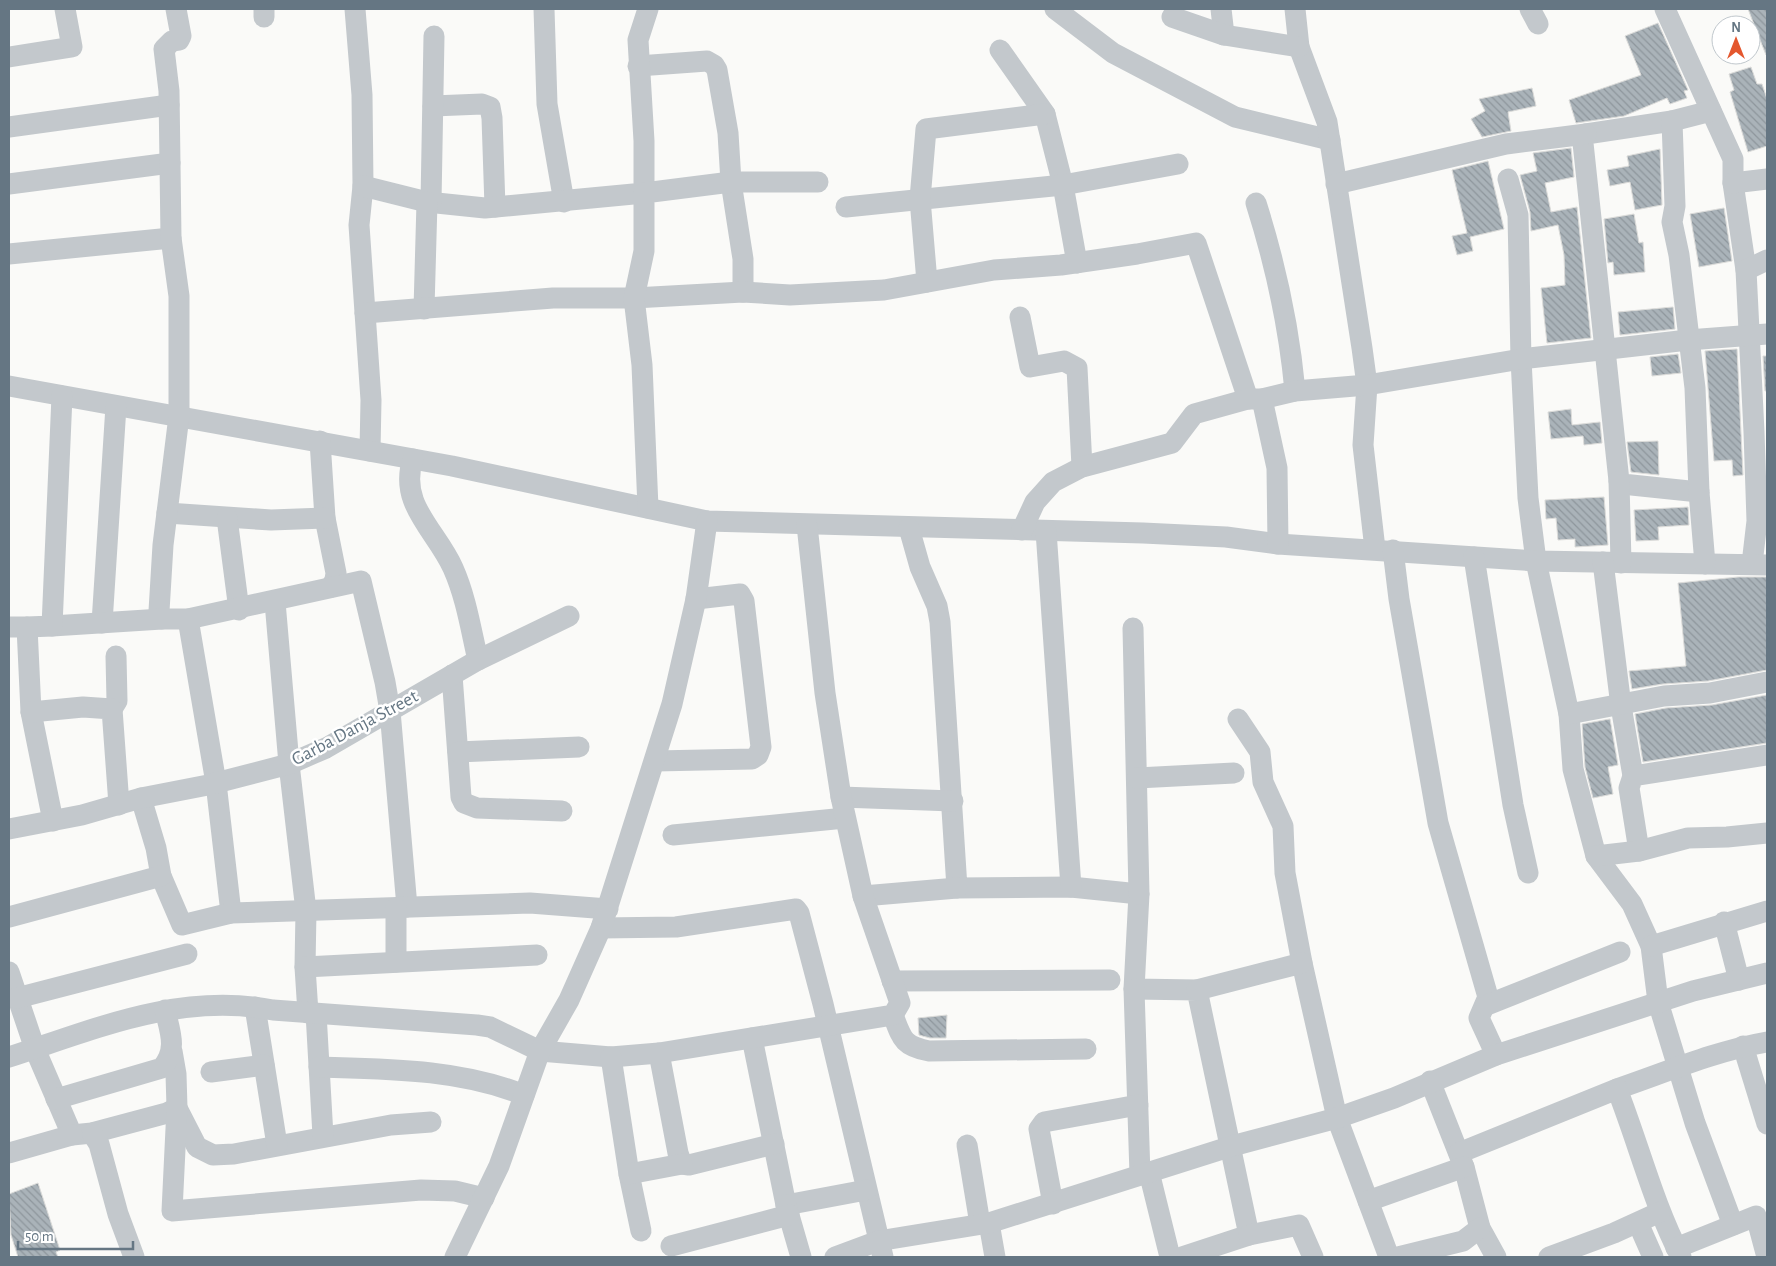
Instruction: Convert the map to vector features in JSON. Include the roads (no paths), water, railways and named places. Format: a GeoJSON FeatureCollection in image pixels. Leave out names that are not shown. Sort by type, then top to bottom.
{"type":"FeatureCollection","features":[{"type":"Feature","properties":{"kind":"street"},"geometry":{"type":"LineString","coordinates":[[9,57],[72,46],[65,9]]}},
{"type":"Feature","properties":{"kind":"street"},"geometry":{"type":"LineString","coordinates":[[162,618],[159,611],[167,513],[179,416],[179,296],[171,238],[168,71],[164,49],[172,41],[179,40],[181,36],[176,9]]}},
{"type":"Feature","properties":{"kind":"street"},"geometry":{"type":"LineString","coordinates":[[355,9],[362,95],[363,186],[359,225],[371,400],[370,451]]}},
{"type":"Feature","properties":{"kind":"street"},"geometry":{"type":"LineString","coordinates":[[544,9],[548,104],[564,202]]}},
{"type":"Feature","properties":{"kind":"street"},"geometry":{"type":"LineString","coordinates":[[648,9],[638,40],[638,66],[644,140],[644,251],[634,298],[642,365],[648,508]]}},
{"type":"Feature","properties":{"kind":"street"},"geometry":{"type":"LineString","coordinates":[[1055,9],[1114,53],[1235,117],[1330,140]]}},
{"type":"Feature","properties":{"kind":"street"},"geometry":{"type":"LineString","coordinates":[[1221,9],[1224,35]]}},
{"type":"Feature","properties":{"kind":"street"},"geometry":{"type":"LineString","coordinates":[[1295,9],[1299,47],[1324,114],[1330,140],[1367,385],[1363,445],[1384,550],[1399,599],[1438,823],[1488,997],[1487,1005]]}},
{"type":"Feature","properties":{"kind":"street"},"geometry":{"type":"LineString","coordinates":[[9,386],[320,441],[707,521],[1226,537],[1278,544],[1536,561],[1760,565],[1757,522],[1758,335],[1733,183],[1733,159],[1666,9]]}},
{"type":"Feature","properties":{"kind":"street"},"geometry":{"type":"LineString","coordinates":[[1172,17],[1224,35],[1299,47]]}},
{"type":"Feature","properties":{"kind":"street"},"geometry":{"type":"LineString","coordinates":[[424,308],[433,106],[434,36]]}},
{"type":"Feature","properties":{"kind":"street"},"geometry":{"type":"LineString","coordinates":[[1000,50],[1045,114],[1063,185],[1077,263]]}},
{"type":"Feature","properties":{"kind":"street"},"geometry":{"type":"LineString","coordinates":[[638,66],[707,61],[714,65],[728,133],[731,182],[743,259],[743,292]]}},
{"type":"Feature","properties":{"kind":"street"},"geometry":{"type":"LineString","coordinates":[[433,106],[482,104],[490,107],[495,207]]}},
{"type":"Feature","properties":{"kind":"street"},"geometry":{"type":"LineString","coordinates":[[9,127],[169,106]]}},
{"type":"Feature","properties":{"kind":"street"},"geometry":{"type":"LineString","coordinates":[[1336,184],[1506,144],[1672,121],[1711,111]]}},
{"type":"Feature","properties":{"kind":"street"},"geometry":{"type":"LineString","coordinates":[[926,282],[920,199],[926,129],[1045,114]]}},
{"type":"Feature","properties":{"kind":"street"},"geometry":{"type":"LineString","coordinates":[[1672,121],[1675,206],[1672,222],[1679,255],[1695,388],[1699,492],[1705,564]]}},
{"type":"Feature","properties":{"kind":"street"},"geometry":{"type":"LineString","coordinates":[[1586,134],[1583,143],[1619,481],[1612,562],[1621,706],[1633,776],[1629,788],[1639,851]]}},
{"type":"Feature","properties":{"kind":"street"},"geometry":{"type":"LineString","coordinates":[[9,184],[170,163]]}},
{"type":"Feature","properties":{"kind":"street"},"geometry":{"type":"LineString","coordinates":[[846,207],[1063,185],[1178,164]]}},
{"type":"Feature","properties":{"kind":"street"},"geometry":{"type":"LineString","coordinates":[[1508,179],[1518,215],[1521,359],[1528,498],[1536,561],[1569,714],[1573,769],[1596,856],[1632,904],[1651,946],[1658,1002],[1680,1068],[1695,1123],[1733,1225]]}},
{"type":"Feature","properties":{"kind":"street"},"geometry":{"type":"LineString","coordinates":[[1733,183],[1767,179]]}},
{"type":"Feature","properties":{"kind":"street"},"geometry":{"type":"LineString","coordinates":[[363,186],[429,202],[495,207],[564,202],[731,182],[818,182]]}},
{"type":"Feature","properties":{"kind":"street"},"geometry":{"type":"LineString","coordinates":[[1256,203],[1277,277],[1290,336],[1295,391]]}},
{"type":"Feature","properties":{"kind":"street"},"geometry":{"type":"LineString","coordinates":[[9,254],[171,238]]}},
{"type":"Feature","properties":{"kind":"street"},"geometry":{"type":"LineString","coordinates":[[365,313],[553,298],[634,298],[743,292],[790,295],[884,290],[994,270],[1077,263],[1196,243],[1255,399],[1277,468],[1278,544]]}},
{"type":"Feature","properties":{"kind":"street"},"geometry":{"type":"LineString","coordinates":[[1746,270],[1767,260]]}},
{"type":"Feature","properties":{"kind":"street"},"geometry":{"type":"LineString","coordinates":[[1020,317],[1030,367],[1064,361],[1077,368],[1082,467]]}},
{"type":"Feature","properties":{"kind":"street"},"geometry":{"type":"LineString","coordinates":[[1022,530],[1035,502],[1053,482],[1082,467],[1172,443],[1194,414],[1295,391],[1367,385],[1521,359],[1688,340],[1758,335]]}},
{"type":"Feature","properties":{"kind":"street"},"geometry":{"type":"LineString","coordinates":[[52,626],[62,396]]}},
{"type":"Feature","properties":{"kind":"street"},"geometry":{"type":"LineString","coordinates":[[102,623],[116,406]]}},
{"type":"Feature","properties":{"kind":"street"},"geometry":{"type":"LineString","coordinates":[[320,441],[325,518],[336,573],[335,580],[330,586]]}},
{"type":"Feature","properties":{"kind":"street"},"geometry":{"type":"LineString","coordinates":[[413,459],[409,472],[409,483],[414,504],[453,568],[478,660]]}},
{"type":"Feature","properties":{"kind":"street"},"geometry":{"type":"LineString","coordinates":[[1619,481],[1622,484],[1699,492]]}},
{"type":"Feature","properties":{"kind":"street"},"geometry":{"type":"LineString","coordinates":[[167,513],[227,518],[292,520],[325,518]]}},
{"type":"Feature","properties":{"kind":"street"},"geometry":{"type":"LineString","coordinates":[[227,518],[239,610]]}},
{"type":"Feature","properties":{"kind":"street"},"geometry":{"type":"LineString","coordinates":[[455,1257],[500,1166],[540,1051],[574,991],[604,919],[672,704],[696,599],[707,521]]}},
{"type":"Feature","properties":{"kind":"street"},"geometry":{"type":"LineString","coordinates":[[808,524],[825,693],[843,808],[863,896],[900,1003],[893,1015]]}},
{"type":"Feature","properties":{"kind":"street"},"geometry":{"type":"LineString","coordinates":[[909,528],[920,567],[937,606],[940,622],[957,888]]}},
{"type":"Feature","properties":{"kind":"street"},"geometry":{"type":"LineString","coordinates":[[1046,531],[1071,887]]}},
{"type":"Feature","properties":{"kind":"street"},"geometry":{"type":"LineString","coordinates":[[1474,557],[1513,805],[1528,873]]}},
{"type":"Feature","properties":{"kind":"street"},"geometry":{"type":"LineString","coordinates":[[53,821],[30,712],[18,627],[162,618],[188,619],[275,602],[330,586],[361,582],[390,711],[401,908],[396,962]]}},
{"type":"Feature","properties":{"kind":"street"},"geometry":{"type":"LineString","coordinates":[[655,761],[752,759],[758,755],[761,747],[744,600],[740,594],[696,599]]}},
{"type":"Feature","properties":{"kind":"street"},"geometry":{"type":"LineString","coordinates":[[275,602],[289,764],[306,910],[305,967],[319,1067],[323,1136]]}},
{"type":"Feature","properties":{"kind":"street","name":"Garba Danja Street"},"geometry":{"type":"LineString","coordinates":[[9,829],[53,821],[141,798],[216,783],[289,764],[326,748],[478,660],[570,616]]}},
{"type":"Feature","properties":{"kind":"street"},"geometry":{"type":"LineString","coordinates":[[188,619],[216,783],[231,913]]}},
{"type":"Feature","properties":{"kind":"street"},"geometry":{"type":"LineString","coordinates":[[1133,628],[1139,894],[1134,989],[1138,1105],[1145,1174],[1170,1257]]}},
{"type":"Feature","properties":{"kind":"street"},"geometry":{"type":"LineString","coordinates":[[116,656],[117,701],[112,708],[119,805]]}},
{"type":"Feature","properties":{"kind":"street"},"geometry":{"type":"LineString","coordinates":[[452,676],[461,797],[464,803],[477,808],[562,811]]}},
{"type":"Feature","properties":{"kind":"street"},"geometry":{"type":"LineString","coordinates":[[1569,714],[1621,706],[1664,696],[1710,692],[1767,682]]}},
{"type":"Feature","properties":{"kind":"street"},"geometry":{"type":"LineString","coordinates":[[30,712],[83,707],[112,708]]}},
{"type":"Feature","properties":{"kind":"street"},"geometry":{"type":"LineString","coordinates":[[1238,719],[1260,752],[1263,782],[1283,826],[1285,873],[1302,963],[1337,1118],[1389,1257]]}},
{"type":"Feature","properties":{"kind":"street"},"geometry":{"type":"LineString","coordinates":[[458,752],[579,747]]}},
{"type":"Feature","properties":{"kind":"street"},"geometry":{"type":"LineString","coordinates":[[1633,776],[1767,755]]}},
{"type":"Feature","properties":{"kind":"street"},"geometry":{"type":"LineString","coordinates":[[1137,778],[1234,773]]}},
{"type":"Feature","properties":{"kind":"street"},"geometry":{"type":"LineString","coordinates":[[141,798],[156,848],[161,876],[182,924],[231,913],[530,903],[604,919],[676,927],[796,909],[804,931],[828,1026],[881,1249]]}},
{"type":"Feature","properties":{"kind":"street"},"geometry":{"type":"LineString","coordinates":[[673,835],[843,808],[952,801]]}},
{"type":"Feature","properties":{"kind":"street"},"geometry":{"type":"LineString","coordinates":[[1596,856],[1639,851],[1688,838],[1767,833]]}},
{"type":"Feature","properties":{"kind":"street"},"geometry":{"type":"LineString","coordinates":[[9,917],[161,876]]}},
{"type":"Feature","properties":{"kind":"street"},"geometry":{"type":"LineString","coordinates":[[863,896],[957,888],[1071,887],[1139,894]]}},
{"type":"Feature","properties":{"kind":"street"},"geometry":{"type":"LineString","coordinates":[[1651,946],[1724,922],[1767,911]]}},
{"type":"Feature","properties":{"kind":"street"},"geometry":{"type":"LineString","coordinates":[[1724,922],[1739,980]]}},
{"type":"Feature","properties":{"kind":"street"},"geometry":{"type":"LineString","coordinates":[[1496,1055],[1480,1018],[1480,1013],[1487,1005],[1620,952]]}},
{"type":"Feature","properties":{"kind":"street"},"geometry":{"type":"LineString","coordinates":[[17,998],[187,954]]}},
{"type":"Feature","properties":{"kind":"street"},"geometry":{"type":"LineString","coordinates":[[305,967],[537,955]]}},
{"type":"Feature","properties":{"kind":"street"},"geometry":{"type":"LineString","coordinates":[[1134,989],[1197,990],[1302,963]]}},
{"type":"Feature","properties":{"kind":"street"},"geometry":{"type":"LineString","coordinates":[[9,972],[35,1048],[56,1099],[82,1134],[99,1144],[118,1214],[134,1257]]}},
{"type":"Feature","properties":{"kind":"street"},"geometry":{"type":"LineString","coordinates":[[834,1257],[881,1249],[985,1223],[1053,1204],[1232,1146],[1337,1118],[1394,1098],[1430,1081],[1496,1055],[1658,1002],[1767,973]]}},
{"type":"Feature","properties":{"kind":"street"},"geometry":{"type":"LineString","coordinates":[[892,982],[1110,980]]}},
{"type":"Feature","properties":{"kind":"street"},"geometry":{"type":"LineString","coordinates":[[1197,990],[1232,1146],[1249,1235]]}},
{"type":"Feature","properties":{"kind":"street"},"geometry":{"type":"LineString","coordinates":[[9,1057],[111,1022],[195,1005],[255,1007],[484,1026],[502,1032],[540,1051],[611,1057],[659,1053],[893,1015]]}},
{"type":"Feature","properties":{"kind":"street"},"geometry":{"type":"LineString","coordinates":[[255,1007],[276,1145]]}},
{"type":"Feature","properties":{"kind":"street"},"geometry":{"type":"LineString","coordinates":[[165,1010],[176,1074],[177,1108],[172,1211],[421,1190],[455,1191],[484,1198]]}},
{"type":"Feature","properties":{"kind":"street"},"geometry":{"type":"LineString","coordinates":[[893,1015],[902,1038],[912,1048],[929,1051],[1086,1049]]}},
{"type":"Feature","properties":{"kind":"street"},"geometry":{"type":"LineString","coordinates":[[752,1038],[788,1210],[801,1257]]}},
{"type":"Feature","properties":{"kind":"street"},"geometry":{"type":"LineString","coordinates":[[1368,1201],[1617,1089],[1680,1068],[1708,1056],[1767,1042]]}},
{"type":"Feature","properties":{"kind":"street"},"geometry":{"type":"LineString","coordinates":[[1744,1046],[1767,1124]]}},
{"type":"Feature","properties":{"kind":"street"},"geometry":{"type":"LineString","coordinates":[[56,1099],[162,1068],[170,1059],[172,1051]]}},
{"type":"Feature","properties":{"kind":"street"},"geometry":{"type":"LineString","coordinates":[[659,1053],[678,1153],[682,1164]]}},
{"type":"Feature","properties":{"kind":"street"},"geometry":{"type":"LineString","coordinates":[[611,1057],[629,1174],[641,1231]]}},
{"type":"Feature","properties":{"kind":"street"},"geometry":{"type":"LineString","coordinates":[[212,1072],[264,1065]]}},
{"type":"Feature","properties":{"kind":"street"},"geometry":{"type":"LineString","coordinates":[[319,1067],[403,1069],[490,1083],[524,1095]]}},
{"type":"Feature","properties":{"kind":"street"},"geometry":{"type":"LineString","coordinates":[[1430,1081],[1462,1160],[1480,1228],[1496,1257]]}},
{"type":"Feature","properties":{"kind":"street"},"geometry":{"type":"LineString","coordinates":[[1617,1089],[1636,1137],[1646,1176],[1678,1253],[1733,1225],[1762,1214],[1767,1257]]}},
{"type":"Feature","properties":{"kind":"street"},"geometry":{"type":"LineString","coordinates":[[1053,1204],[1039,1129],[1044,1122],[1138,1105]]}},
{"type":"Feature","properties":{"kind":"street"},"geometry":{"type":"LineString","coordinates":[[9,1153],[167,1113],[177,1108]]}},
{"type":"Feature","properties":{"kind":"street"},"geometry":{"type":"LineString","coordinates":[[177,1108],[197,1147],[213,1155],[234,1154],[323,1136],[391,1125],[431,1122]]}},
{"type":"Feature","properties":{"kind":"street"},"geometry":{"type":"LineString","coordinates":[[629,1174],[682,1164],[689,1166],[774,1144]]}},
{"type":"Feature","properties":{"kind":"street"},"geometry":{"type":"LineString","coordinates":[[967,1145],[995,1257]]}},
{"type":"Feature","properties":{"kind":"street"},"geometry":{"type":"LineString","coordinates":[[671,1246],[788,1210],[866,1190]]}},
{"type":"Feature","properties":{"kind":"street"},"geometry":{"type":"LineString","coordinates":[[1548,1257],[1588,1250],[1660,1212]]}},
{"type":"Feature","properties":{"kind":"street"},"geometry":{"type":"LineString","coordinates":[[1638,1223],[1653,1257]]}},
{"type":"Feature","properties":{"kind":"street"},"geometry":{"type":"LineString","coordinates":[[1182,1257],[1249,1235],[1299,1225],[1313,1257]]}},
{"type":"Feature","properties":{"kind":"street"},"geometry":{"type":"LineString","coordinates":[[1398,1257],[1463,1241],[1480,1228]]}}]}
